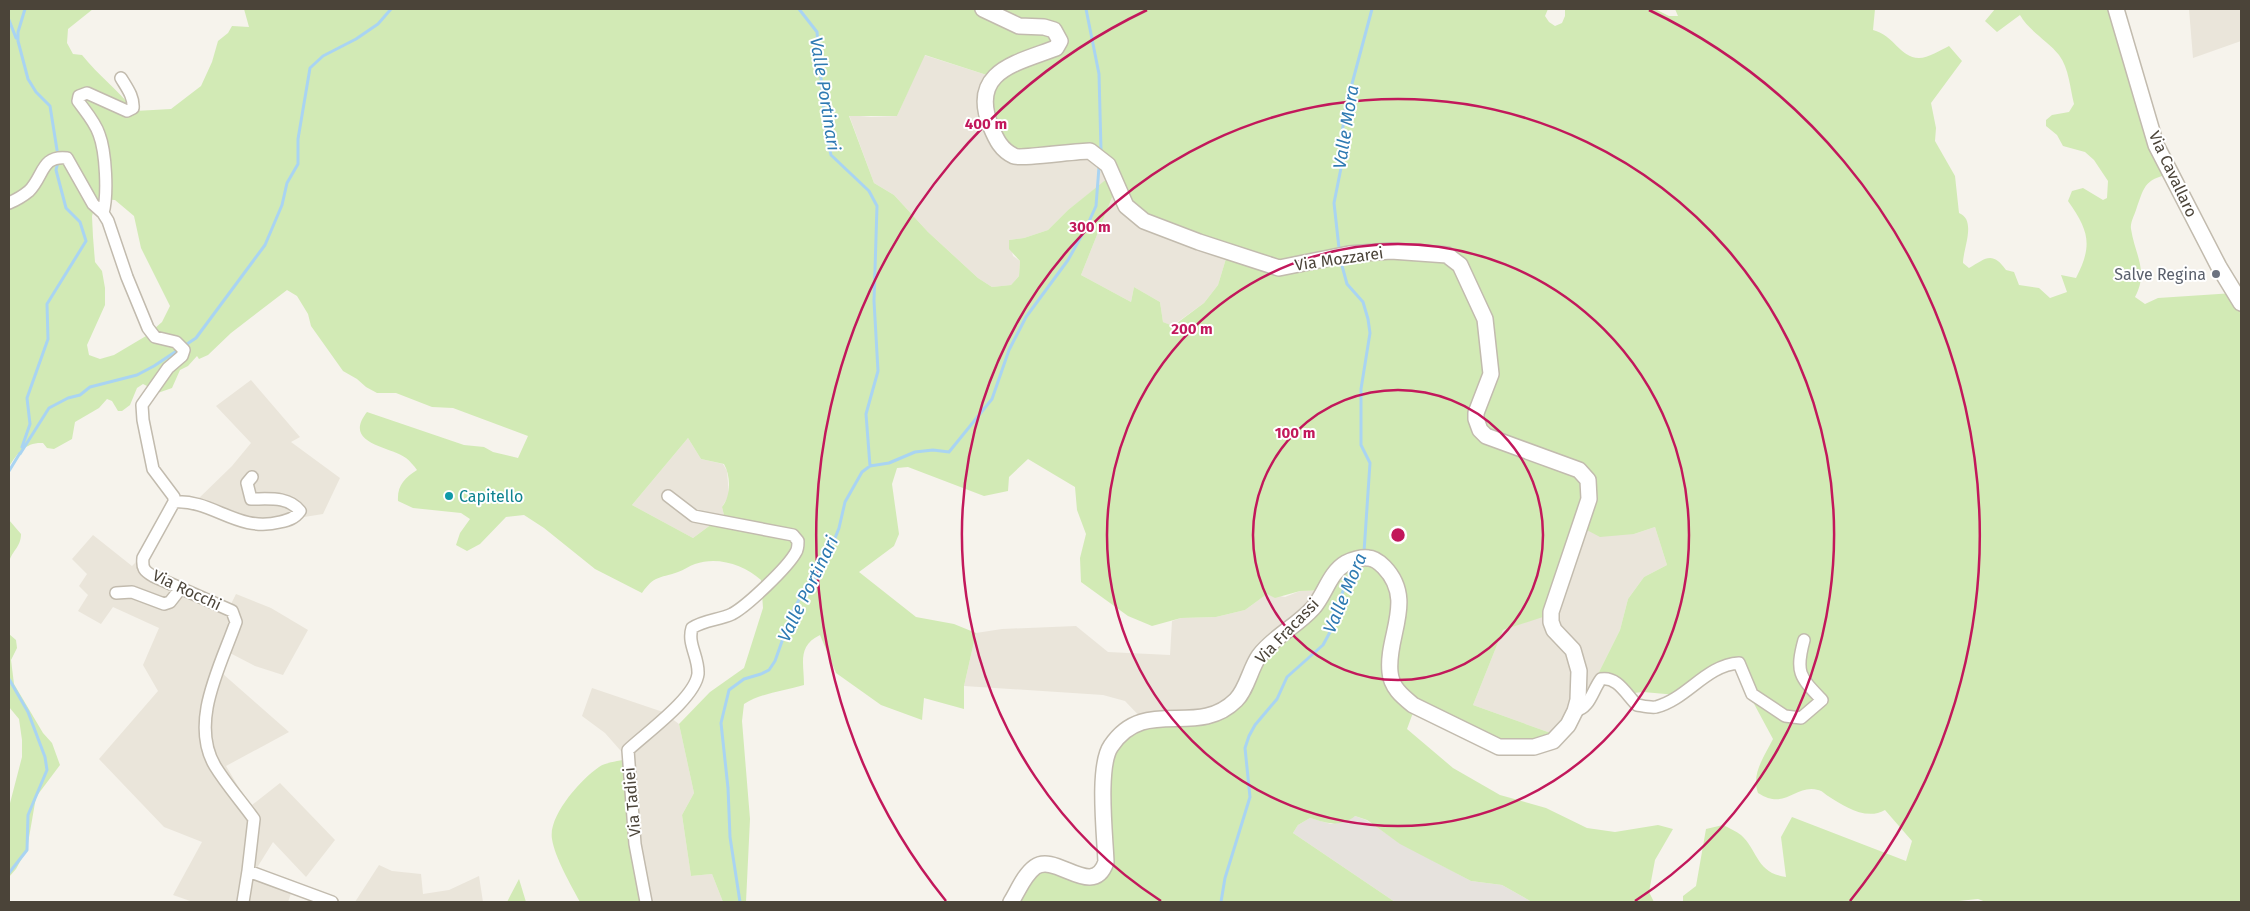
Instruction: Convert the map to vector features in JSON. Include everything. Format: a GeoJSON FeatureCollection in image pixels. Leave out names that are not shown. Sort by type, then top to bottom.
{"type":"FeatureCollection","features":[{"type":"Feature","properties":{"kind":"street","name":"Via Mozzarei"},"geometry":{"type":"LineString","coordinates":[[983,9],[1019,26],[1044,27],[1054,30],[1060,41],[1056,48],[1001,69],[990,83],[986,93],[988,119],[1002,148],[1015,157],[1090,151],[1108,165],[1126,206],[1144,221],[1199,242],[1279,268],[1349,254],[1391,251],[1447,255],[1460,265],[1486,319],[1491,374],[1476,413],[1480,430],[1486,436],[1572,467]]}},
{"type":"Feature","properties":{"kind":"street","name":"Via Cavallaro"},"geometry":{"type":"LineString","coordinates":[[2116,9],[2156,145],[2234,283],[2241,303]]}},
{"type":"Feature","properties":{"kind":"street"},"geometry":{"type":"LineString","coordinates":[[103,213],[105,207],[105,175],[102,147],[93,122],[78,101],[79,96],[87,93],[127,111],[133,108],[132,96],[121,78]]}},
{"type":"Feature","properties":{"kind":"street"},"geometry":{"type":"LineString","coordinates":[[9,203],[30,190],[48,161],[56,156],[67,158],[93,204],[103,213],[148,328],[155,337],[176,342],[184,350],[182,356],[168,368],[142,405],[142,420],[153,469],[174,497],[174,502],[192,503],[241,522],[260,526],[286,521],[296,516],[300,510],[293,503],[283,500],[251,499],[247,483],[252,477]]}},
{"type":"Feature","properties":{"kind":"street","name":"Via Fracassi"},"geometry":{"type":"LineString","coordinates":[[1011,902],[1027,874],[1036,866],[1050,864],[1089,878],[1098,875],[1104,869],[1106,862],[1104,776],[1109,748],[1119,735],[1137,722],[1149,719],[1171,720],[1208,716],[1222,710],[1237,699],[1260,655],[1314,607],[1334,574],[1346,563],[1357,559],[1368,558],[1381,565],[1388,572],[1397,590],[1400,610],[1389,671],[1394,688],[1413,705],[1499,747],[1534,747],[1553,741],[1568,725],[1578,700],[1579,671],[1573,650],[1554,630],[1550,622],[1551,612],[1589,499],[1588,480],[1579,470],[1572,467]]}},
{"type":"Feature","properties":{"kind":"street","name":"Via Tadiei"},"geometry":{"type":"LineString","coordinates":[[646,902],[635,844],[628,750],[686,698],[694,687],[698,675],[698,663],[690,636],[692,628],[699,624],[726,617],[745,605],[782,572],[797,551],[798,541],[793,535],[694,516],[668,496]]}},
{"type":"Feature","properties":{"kind":"street","name":"Via Rocchi"},"geometry":{"type":"LineString","coordinates":[[174,502],[143,558],[142,566],[144,570],[153,576],[232,612],[236,622],[206,710],[205,732],[209,752],[215,766],[254,819],[243,902]]}},
{"type":"Feature","properties":{"kind":"street"},"geometry":{"type":"LineString","coordinates":[[116,593],[132,592],[164,604],[170,602],[181,588]]}},
{"type":"Feature","properties":{"kind":"street"},"geometry":{"type":"LineString","coordinates":[[1575,711],[1582,710],[1588,702],[1593,689],[1601,679],[1615,680],[1637,705],[1655,707],[1674,698],[1725,664],[1739,663],[1752,694],[1785,716],[1801,718],[1822,700],[1800,675],[1799,658],[1804,640]]}},
{"type":"Feature","properties":{"kind":"street"},"geometry":{"type":"LineString","coordinates":[[248,871],[332,902]]}},
{"type":"Feature","properties":{"kind":"shaded area"},"geometry":{"type":"Polygon","coordinates":[[[2189,9],[2241,9],[2241,41],[2193,58],[2189,9]]]}},
{"type":"Feature","properties":{"kind":"shaded area"},"geometry":{"type":"Polygon","coordinates":[[[924,55],[996,78],[1089,151],[1113,175],[1068,210],[1048,230],[1024,238],[1009,240],[1013,256],[1020,261],[1019,276],[1011,285],[992,287],[978,278],[928,232],[894,195],[874,183],[849,115],[871,117],[897,116],[924,55]]]}},
{"type":"Feature","properties":{"kind":"shaded area"},"geometry":{"type":"Polygon","coordinates":[[[1117,185],[1228,252],[1218,285],[1204,303],[1172,326],[1163,322],[1160,302],[1134,287],[1131,302],[1081,275],[1117,185]]]}},
{"type":"Feature","properties":{"kind":"shaded area"},"geometry":{"type":"Polygon","coordinates":[[[251,380],[300,437],[291,442],[340,478],[323,514],[298,518],[269,526],[196,501],[232,466],[251,443],[216,406],[251,380]]]}},
{"type":"Feature","properties":{"kind":"shaded area"},"geometry":{"type":"Polygon","coordinates":[[[688,438],[701,459],[723,464],[727,471],[729,495],[722,507],[724,515],[693,538],[632,505],[688,438]]]}},
{"type":"Feature","properties":{"kind":"shaded area"},"geometry":{"type":"Polygon","coordinates":[[[1655,527],[1667,565],[1644,577],[1628,599],[1620,630],[1596,678],[1559,736],[1473,705],[1503,630],[1549,614],[1583,528],[1634,534],[1655,527]]]}},
{"type":"Feature","properties":{"kind":"shaded area"},"geometry":{"type":"Polygon","coordinates":[[[93,535],[132,566],[136,562],[231,604],[236,594],[271,608],[308,630],[283,675],[255,666],[230,653],[223,674],[289,732],[226,766],[242,793],[252,805],[280,783],[335,840],[306,877],[273,842],[255,871],[294,885],[288,902],[193,902],[173,895],[202,842],[164,827],[99,759],[158,691],[143,665],[159,628],[113,607],[101,624],[78,611],[88,595],[79,586],[87,574],[72,559],[93,535]]]}},
{"type":"Feature","properties":{"kind":"shaded area"},"geometry":{"type":"Polygon","coordinates":[[[1331,590],[1239,703],[1147,724],[1125,701],[1103,695],[964,686],[976,633],[1002,629],[1076,626],[1108,652],[1170,655],[1172,621],[1181,618],[1216,617],[1245,610],[1267,594],[1285,597],[1300,591],[1331,590]]]}},
{"type":"Feature","properties":{"kind":"shaded area"},"geometry":{"type":"Polygon","coordinates":[[[592,688],[663,712],[679,724],[694,793],[682,815],[691,876],[712,874],[723,902],[650,902],[628,759],[605,733],[582,716],[592,688]]]}},
{"type":"Feature","properties":{"kind":"shaded area"},"geometry":{"type":"Polygon","coordinates":[[[1355,816],[1366,820],[1400,843],[1471,881],[1502,885],[1532,902],[1395,902],[1293,833],[1298,825],[1310,818],[1331,824],[1355,816]]]}},
{"type":"Feature","properties":{"kind":"shaded area"},"geometry":{"type":"Polygon","coordinates":[[[379,865],[392,871],[421,874],[423,894],[449,890],[479,876],[483,902],[355,902],[379,865]]]}},
{"type":"Feature","properties":{"kind":"green space"},"geometry":{"type":"Polygon","coordinates":[[[9,9],[93,9],[68,29],[67,43],[73,54],[82,55],[135,111],[171,109],[201,86],[212,62],[218,41],[228,33],[232,26],[249,27],[244,9],[1548,9],[1545,16],[1555,26],[1562,23],[1565,9],[1655,9],[1669,16],[1678,16],[1675,9],[1875,9],[1873,30],[1886,36],[1912,57],[1923,58],[1949,46],[1962,61],[1931,103],[1936,128],[1935,141],[1955,176],[1959,213],[1967,222],[1968,235],[1963,263],[1969,268],[1984,259],[1992,258],[1997,260],[2006,270],[2014,272],[2019,285],[2039,288],[2050,298],[2067,292],[2061,275],[2076,278],[2085,256],[2086,238],[2084,230],[2068,201],[2072,191],[2083,188],[2103,200],[2107,198],[2108,181],[2094,160],[2085,152],[2063,146],[2057,135],[2046,126],[2046,120],[2052,115],[2069,112],[2074,104],[2067,72],[2059,55],[2020,15],[1997,32],[1985,21],[1995,9],[2119,9],[2146,112],[2174,173],[2152,180],[2144,188],[2132,220],[2131,229],[2141,271],[2139,288],[2135,297],[2145,304],[2158,298],[2234,293],[2230,283],[2241,287],[2241,902],[1986,902],[1978,899],[1949,902],[1683,902],[1683,896],[1696,886],[1706,829],[1723,825],[1737,832],[1747,841],[1763,866],[1776,875],[1786,877],[1781,837],[1792,817],[1906,861],[1912,841],[1885,810],[1870,814],[1855,811],[1818,790],[1803,790],[1776,799],[1768,798],[1758,793],[1756,786],[1757,772],[1773,739],[1732,663],[1677,695],[1643,692],[1625,694],[1596,678],[1620,630],[1628,599],[1644,577],[1667,565],[1655,527],[1634,534],[1600,537],[1583,528],[1549,615],[1503,630],[1473,705],[1559,736],[1512,751],[1414,710],[1407,729],[1453,768],[1500,795],[1546,808],[1587,828],[1615,832],[1658,825],[1673,829],[1655,860],[1649,892],[1654,902],[1532,902],[1502,885],[1471,881],[1400,844],[1367,820],[1355,816],[1339,823],[1328,823],[1310,818],[1298,825],[1293,833],[1395,902],[1023,902],[1016,900],[1038,870],[1047,869],[1099,881],[1109,875],[1112,865],[1107,793],[1114,753],[1125,737],[1147,724],[1214,720],[1269,655],[1330,590],[1300,591],[1275,598],[1267,594],[1245,610],[1216,617],[1181,618],[1152,626],[1128,616],[1081,582],[1080,558],[1086,534],[1077,510],[1075,487],[1028,459],[1009,477],[1008,491],[984,496],[908,467],[897,468],[892,484],[899,534],[894,546],[859,572],[916,617],[954,624],[976,633],[964,686],[964,709],[924,698],[922,720],[881,705],[836,673],[820,635],[813,639],[808,644],[803,656],[804,685],[765,695],[744,704],[742,721],[750,819],[746,902],[723,902],[712,874],[691,876],[682,815],[694,793],[679,724],[710,692],[744,668],[763,608],[761,580],[739,566],[713,561],[693,565],[657,578],[642,593],[595,569],[544,528],[524,515],[506,517],[480,544],[467,551],[456,545],[460,533],[470,519],[461,513],[413,508],[398,501],[400,486],[417,470],[406,458],[371,442],[360,431],[361,423],[367,412],[464,445],[484,447],[493,452],[518,458],[528,436],[453,408],[432,407],[396,393],[377,393],[366,387],[343,371],[311,326],[308,314],[297,296],[287,290],[231,333],[208,355],[199,359],[197,356],[188,366],[180,370],[172,388],[152,395],[147,386],[143,384],[137,388],[130,405],[122,411],[118,411],[112,401],[107,399],[99,408],[75,422],[72,439],[54,449],[47,448],[43,443],[27,446],[15,457],[9,467],[9,9]],[[925,55],[897,116],[849,116],[874,183],[894,195],[928,232],[978,278],[992,287],[1011,285],[1019,276],[1020,261],[1009,249],[1009,240],[1024,238],[1048,230],[1068,210],[1113,174],[1089,151],[1026,157],[1004,148],[988,107],[996,78],[925,55]],[[1117,185],[1081,275],[1131,302],[1134,287],[1160,302],[1163,322],[1173,326],[1204,303],[1218,285],[1228,252],[1133,215],[1117,185]],[[97,199],[92,216],[95,262],[102,271],[105,305],[87,345],[89,355],[100,359],[114,355],[146,336],[162,322],[170,306],[141,248],[134,216],[115,200],[97,199]],[[688,438],[632,505],[693,538],[724,515],[722,507],[728,492],[728,474],[724,464],[701,459],[688,438]]]}},
{"type":"Feature","properties":{"kind":"green space"},"geometry":{"type":"Polygon","coordinates":[[[9,520],[21,534],[21,539],[11,556],[9,564],[9,520]]]}},
{"type":"Feature","properties":{"kind":"green space"},"geometry":{"type":"Polygon","coordinates":[[[9,634],[16,640],[17,648],[11,660],[14,684],[43,733],[52,743],[60,765],[36,797],[27,849],[16,869],[9,877],[9,807],[22,757],[22,740],[19,719],[9,707],[9,634]]]}},
{"type":"Feature","properties":{"kind":"green space"},"geometry":{"type":"Polygon","coordinates":[[[628,759],[650,902],[580,902],[556,854],[552,839],[555,820],[560,809],[575,789],[599,767],[628,759]]]}},
{"type":"Feature","properties":{"kind":"green space"},"geometry":{"type":"Polygon","coordinates":[[[519,879],[526,902],[507,902],[519,879]]]}},
{"type":"Feature","properties":{"kind":"waterway"},"geometry":{"type":"LineString","coordinates":[[25,9],[18,32],[18,41],[28,79],[36,92],[50,106],[57,150]]}},
{"type":"Feature","properties":{"kind":"waterway"},"geometry":{"type":"LineString","coordinates":[[20,454],[49,408],[68,398],[80,395],[90,387],[137,375],[196,338],[265,245],[282,205],[287,183],[298,164],[298,139],[310,68],[323,56],[356,39],[378,24],[391,9]]}},
{"type":"Feature","properties":{"kind":"waterway","name":"Valle Portinari"},"geometry":{"type":"LineString","coordinates":[[799,9],[817,32],[826,135],[831,155],[869,191],[877,206],[874,301],[878,371],[866,414],[870,466]]}},
{"type":"Feature","properties":{"kind":"waterway","name":"Valle Portinari"},"geometry":{"type":"LineString","coordinates":[[1086,9],[1099,74],[1101,150]]}},
{"type":"Feature","properties":{"kind":"waterway","name":"Valle Mora"},"geometry":{"type":"LineString","coordinates":[[1339,248],[1334,203],[1342,163],[1341,142],[1345,110],[1372,9]]}},
{"type":"Feature","properties":{"kind":"waterway"},"geometry":{"type":"LineString","coordinates":[[9,20],[16,38]]}},
{"type":"Feature","properties":{"kind":"waterway"},"geometry":{"type":"LineString","coordinates":[[22,447],[30,424],[27,398],[48,339],[47,304],[86,241],[80,222],[66,208],[56,170],[58,162]]}},
{"type":"Feature","properties":{"kind":"waterway","name":"Valle Portinari"},"geometry":{"type":"LineString","coordinates":[[740,902],[730,837],[728,788],[721,723],[729,690],[744,679],[769,670],[775,661],[792,613],[829,553],[839,528],[845,502],[862,472],[870,466],[889,463],[915,452],[933,450],[949,452],[992,399],[1009,350],[1026,317],[1068,260],[1087,226],[1096,206],[1099,167]]}},
{"type":"Feature","properties":{"kind":"waterway","name":"Valle Mora"},"geometry":{"type":"LineString","coordinates":[[1341,262],[1347,284],[1363,302],[1370,333],[1361,389],[1361,445],[1370,463],[1364,552]]}},
{"type":"Feature","properties":{"kind":"waterway"},"geometry":{"type":"LineString","coordinates":[[9,471],[20,453]]}},
{"type":"Feature","properties":{"kind":"waterway","name":"Valle Mora"},"geometry":{"type":"LineString","coordinates":[[1221,902],[1225,878],[1250,797],[1245,748],[1249,736],[1255,725],[1277,699],[1287,677],[1323,645],[1336,621],[1346,582],[1358,565]]}},
{"type":"Feature","properties":{"kind":"waterway"},"geometry":{"type":"LineString","coordinates":[[9,679],[28,712],[45,757],[47,770],[28,815],[27,850],[9,873]]}},
{"type":"Feature","properties":{"kind":"place","name":"Salve Regina"},"geometry":{"type":"Point","coordinates":[2216,274]}},
{"type":"Feature","properties":{"kind":"place","name":"Capitello"},"geometry":{"type":"Point","coordinates":[449,496]}}]}
